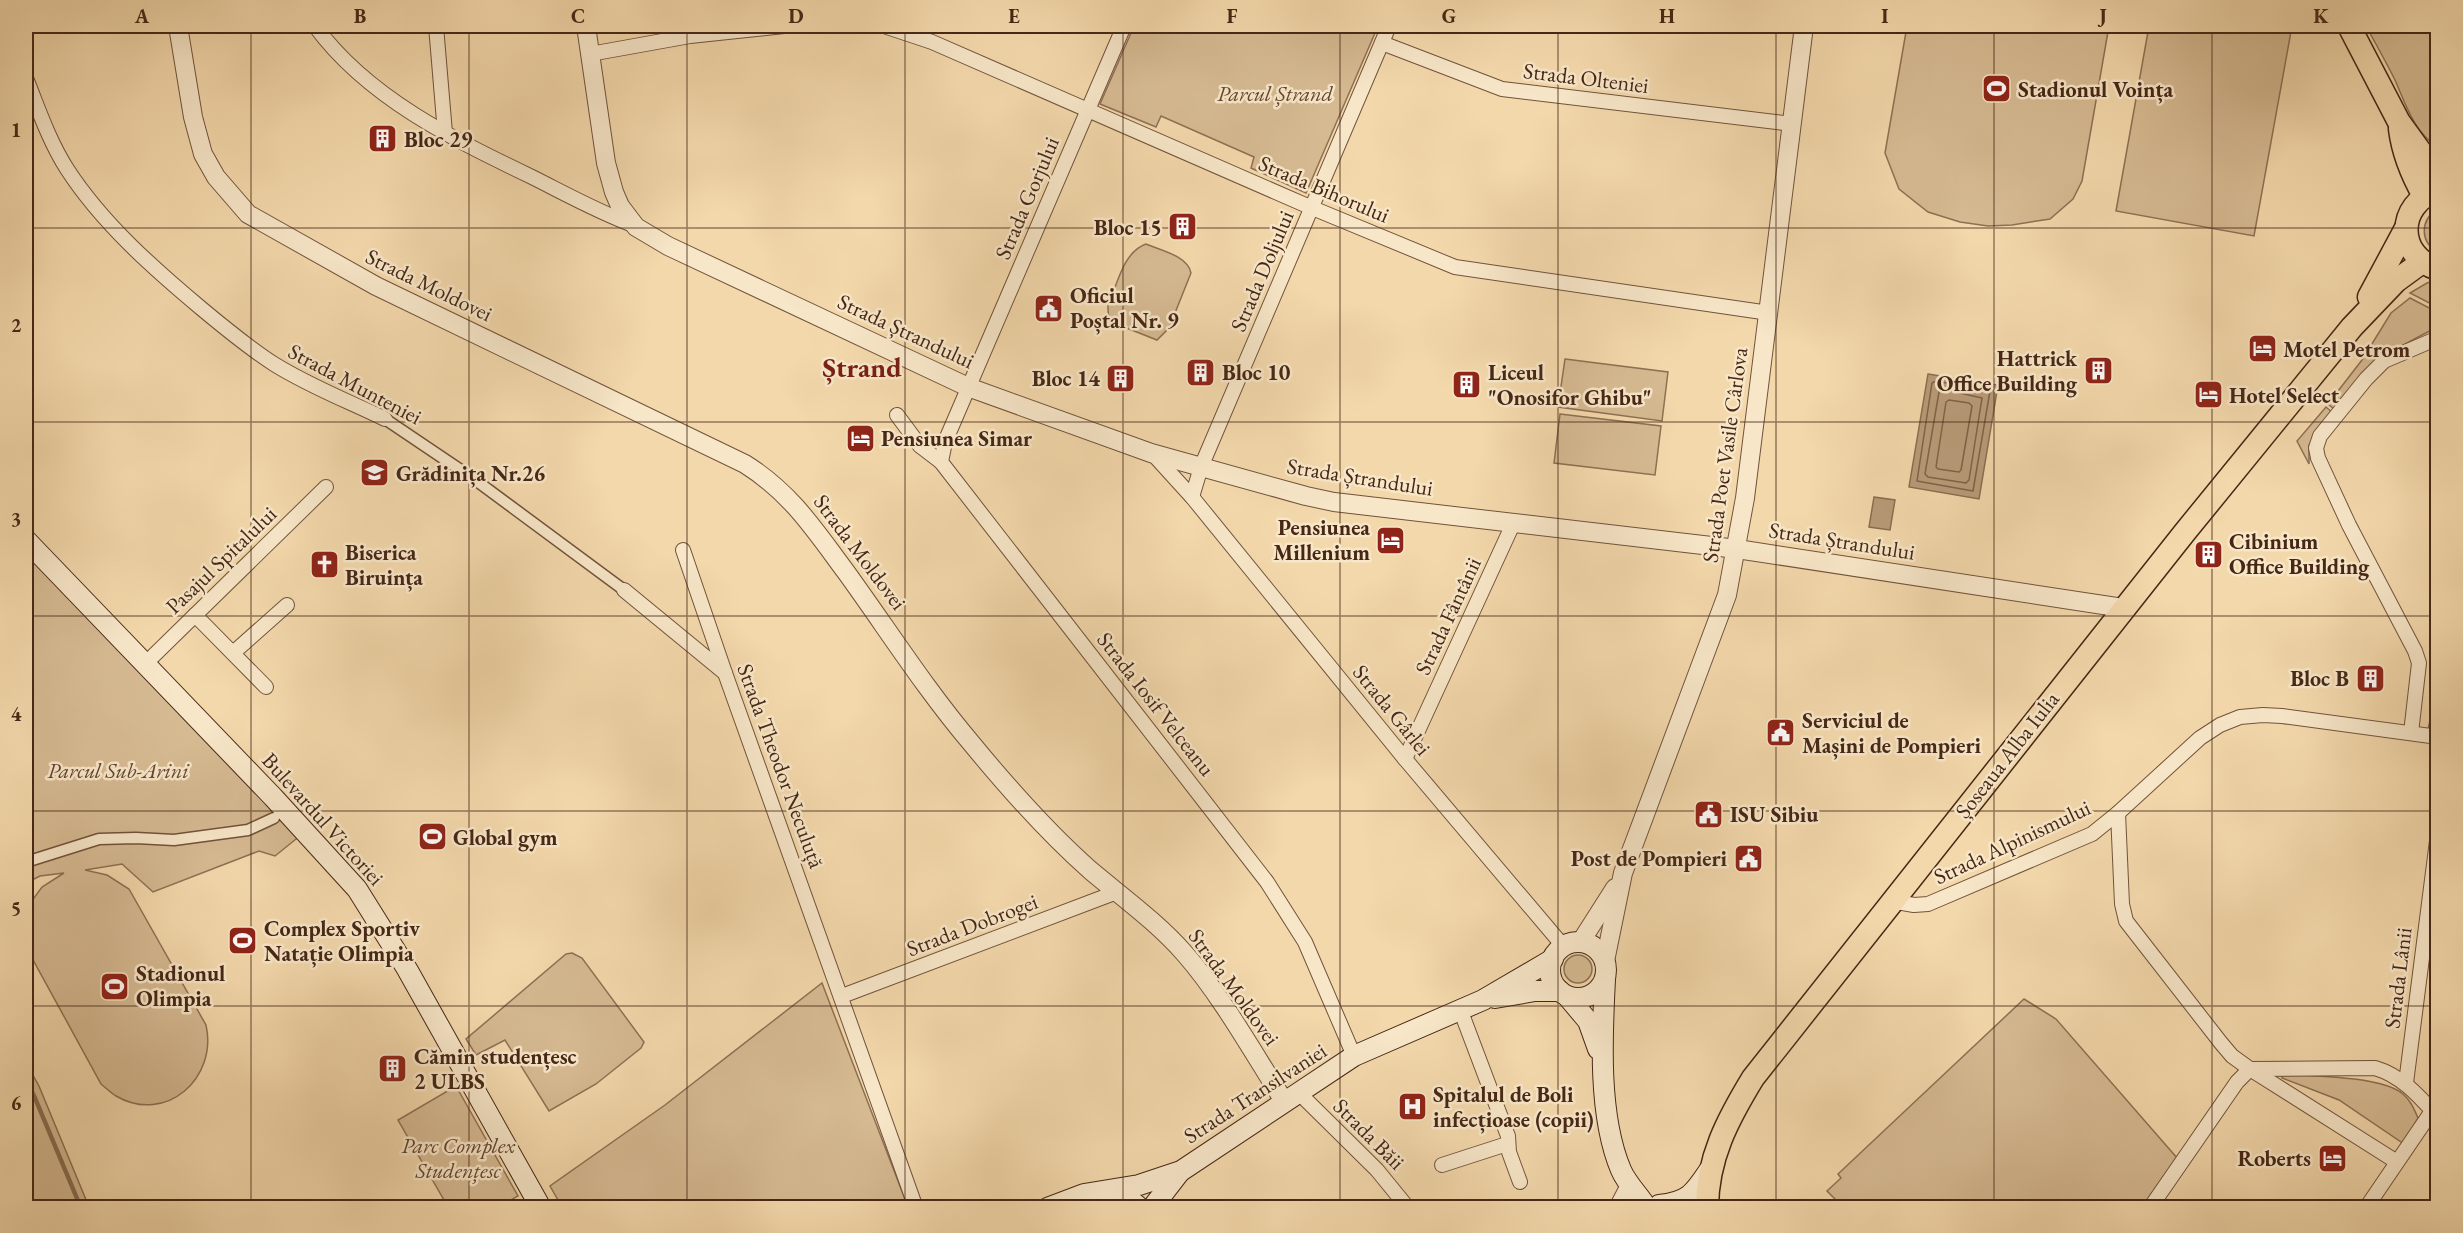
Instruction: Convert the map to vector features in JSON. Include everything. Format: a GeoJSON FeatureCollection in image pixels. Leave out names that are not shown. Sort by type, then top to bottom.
{"type":"FeatureCollection","features":[{"type":"Feature","properties":{"kind":"main road"},"geometry":{"type":"LineString","coordinates":[[2349,26],[2399,122],[2434,167]]}},
{"type":"Feature","properties":{"kind":"main road"},"geometry":{"type":"LineString","coordinates":[[2399,122],[2402,144],[2414,178],[2431,193]]}},
{"type":"Feature","properties":{"kind":"main road","name":"Șoseaua Alba Iulia"},"geometry":{"type":"LineString","coordinates":[[2352,327],[2405,230],[2409,213],[2431,193]]}},
{"type":"Feature","properties":{"kind":"main road"},"geometry":{"type":"LineString","coordinates":[[2405,230],[2410,247],[2430,266]]}},
{"type":"Feature","properties":{"kind":"main road","name":"Șoseaua Alba Iulia"},"geometry":{"type":"LineString","coordinates":[[1707,1208],[1710,1169],[1717,1144],[1753,1078],[2123,608],[2352,327],[2396,280],[2430,266]]}},
{"type":"Feature","properties":{"kind":"main road","name":"Bulevardul Victoriei"},"geometry":{"type":"LineString","coordinates":[[26,540],[322,848],[362,896],[407,969],[541,1208]]}},
{"type":"Feature","properties":{"kind":"main road"},"geometry":{"type":"LineString","coordinates":[[1603,1066],[1588,1021],[1563,994],[1551,976],[1566,949],[1595,948],[1605,970],[1603,1066],[1612,1143],[1622,1172],[1647,1200],[1685,1200],[1696,1190],[1710,1169]]}},
{"type":"Feature","properties":{"kind":"main road","name":"Strada Transilvaniei"},"geometry":{"type":"LineString","coordinates":[[1047,1208],[1099,1191],[1139,1185],[1181,1171],[1354,1056],[1483,1000],[1566,949]]}},
{"type":"Feature","properties":{"kind":"main road"},"geometry":{"type":"LineString","coordinates":[[1563,994],[1585,997],[1594,994],[1601,987],[1605,970]]}},
{"type":"Feature","properties":{"kind":"main road","name":"Strada Transilvaniei"},"geometry":{"type":"LineString","coordinates":[[1483,1000],[1535,991],[1563,994]]}},
{"type":"Feature","properties":{"kind":"main road"},"geometry":{"type":"LineString","coordinates":[[1152,1208],[1181,1171]]}},
{"type":"Feature","properties":{"kind":"main road"},"geometry":{"type":"LineString","coordinates":[[1099,1191],[1121,1197],[1140,1208]]}},
{"type":"Feature","properties":{"kind":"street","name":"Strada Moldovei"},"geometry":{"type":"LineString","coordinates":[[178,26],[193,117],[203,154],[216,177],[248,214],[386,291],[745,464],[781,490],[801,512],[935,699],[1009,789],[1042,825],[1168,936],[1202,975],[1291,1096]]}},
{"type":"Feature","properties":{"kind":"street","name":"Strada Ștrandului"},"geometry":{"type":"LineString","coordinates":[[315,26],[368,80],[400,105],[445,134],[636,227],[668,246],[969,387],[1151,453],[1334,502],[1737,549],[2123,608]]}},
{"type":"Feature","properties":{"kind":"street"},"geometry":{"type":"LineString","coordinates":[[436,26],[445,134]]}},
{"type":"Feature","properties":{"kind":"street","name":"Strada Ștrandului"},"geometry":{"type":"LineString","coordinates":[[586,26],[608,172],[620,206],[636,227]]}},
{"type":"Feature","properties":{"kind":"street"},"geometry":{"type":"LineString","coordinates":[[590,54],[690,36],[784,26]]}},
{"type":"Feature","properties":{"kind":"street","name":"Strada Bihorului"},"geometry":{"type":"LineString","coordinates":[[884,26],[932,42],[1312,208],[1455,267],[1769,313]]}},
{"type":"Feature","properties":{"kind":"street","name":"Strada Gorjului"},"geometry":{"type":"LineString","coordinates":[[969,387],[1124,26]]}},
{"type":"Feature","properties":{"kind":"street","name":"Strada Doljului"},"geometry":{"type":"LineString","coordinates":[[1201,467],[1389,26]]}},
{"type":"Feature","properties":{"kind":"street","name":"Strada Poet Vasile Cârlova"},"geometry":{"type":"LineString","coordinates":[[1566,949],[1606,904],[1623,873],[1727,595],[1737,549],[1769,313],[1804,26]]}},
{"type":"Feature","properties":{"kind":"street","name":"Strada Olteniei"},"geometry":{"type":"LineString","coordinates":[[1382,44],[1502,89],[1792,124]]}},
{"type":"Feature","properties":{"kind":"street","name":"Strada Munteniei"},"geometry":{"type":"LineString","coordinates":[[26,78],[52,141],[84,194],[165,278],[246,346],[277,366],[385,418],[474,479],[624,590],[725,673]]}},
{"type":"Feature","properties":{"kind":"street"},"geometry":{"type":"LineString","coordinates":[[2411,733],[2419,663],[2349,525],[2318,458],[2316,448],[2320,436],[2366,379],[2384,361],[2438,338]]}},
{"type":"Feature","properties":{"kind":"street"},"geometry":{"type":"LineString","coordinates":[[941,462],[945,442],[969,387]]}},
{"type":"Feature","properties":{"kind":"street","name":"Strada Iosif Velceanu"},"geometry":{"type":"LineString","coordinates":[[897,416],[920,446],[941,462],[1273,890],[1305,942],[1354,1056]]}},
{"type":"Feature","properties":{"kind":"street","name":"Strada Gârlei"},"geometry":{"type":"LineString","coordinates":[[1151,453],[1192,497],[1405,759],[1566,949]]}},
{"type":"Feature","properties":{"kind":"street"},"geometry":{"type":"LineString","coordinates":[[1192,497],[1201,467]]}},
{"type":"Feature","properties":{"kind":"street","name":"Pasajul Spitalului"},"geometry":{"type":"LineString","coordinates":[[145,664],[326,487]]}},
{"type":"Feature","properties":{"kind":"street","name":"Strada Fântânii"},"geometry":{"type":"LineString","coordinates":[[1405,759],[1513,524]]}},
{"type":"Feature","properties":{"kind":"street","name":"Strada Theodor Neculuță"},"geometry":{"type":"LineString","coordinates":[[682,550],[916,1208]]}},
{"type":"Feature","properties":{"kind":"street"},"geometry":{"type":"LineString","coordinates":[[233,654],[287,605]]}},
{"type":"Feature","properties":{"kind":"street"},"geometry":{"type":"LineString","coordinates":[[195,615],[266,687]]}},
{"type":"Feature","properties":{"kind":"street","name":"Strada Alpinismului"},"geometry":{"type":"LineString","coordinates":[[1891,901],[1914,905],[1928,904],[2092,834],[2200,738],[2220,725],[2240,717],[2282,716],[2436,737]]}},
{"type":"Feature","properties":{"kind":"street"},"geometry":{"type":"LineString","coordinates":[[2436,737],[2438,718]]}},
{"type":"Feature","properties":{"kind":"street"},"geometry":{"type":"LineString","coordinates":[[2118,813],[2122,904],[2126,921],[2221,1043],[2232,1056],[2250,1069],[2397,1162]]}},
{"type":"Feature","properties":{"kind":"street"},"geometry":{"type":"LineString","coordinates":[[26,862],[99,839],[174,840],[248,830],[274,818]]}},
{"type":"Feature","properties":{"kind":"street","name":"Strada Lânii"},"geometry":{"type":"LineString","coordinates":[[2406,1083],[2438,833]]}},
{"type":"Feature","properties":{"kind":"street","name":"Strada Poet Vasile Cârlova"},"geometry":{"type":"LineString","coordinates":[[1605,970],[1623,873]]}},
{"type":"Feature","properties":{"kind":"street","name":"Strada Dobrogei"},"geometry":{"type":"LineString","coordinates":[[842,996],[1117,892]]}},
{"type":"Feature","properties":{"kind":"street"},"geometry":{"type":"LineString","coordinates":[[1460,1010],[1508,1136],[1507,1144],[1520,1182]]}},
{"type":"Feature","properties":{"kind":"street"},"geometry":{"type":"LineString","coordinates":[[2150,1208],[2237,1082],[2250,1069],[2375,1068],[2386,1071],[2406,1083],[2435,1114],[2397,1162],[2366,1208]]}},
{"type":"Feature","properties":{"kind":"street","name":"Strada Băii"},"geometry":{"type":"LineString","coordinates":[[1291,1096],[1377,1170],[1408,1208]]}},
{"type":"Feature","properties":{"kind":"street"},"geometry":{"type":"LineString","coordinates":[[1442,1165],[1507,1144]]}},
{"type":"Feature","properties":{"kind":"street"},"geometry":{"type":"LineString","coordinates":[[1616,1208],[1647,1200]]}},
{"type":"Feature","properties":{"kind":"green space","name":"Parcul Ștrand"},"geometry":{"type":"Polygon","coordinates":[[[1134,26],[1378,26],[1306,193],[1251,168],[1254,157],[1161,116],[1156,127],[1100,104],[1134,26]]]}},
{"type":"Feature","properties":{"kind":"green space","name":"Stadionul Voința"},"geometry":{"type":"Polygon","coordinates":[[[1907,26],[2109,26],[2082,181],[2073,199],[2050,219],[1988,226],[1960,222],[1928,212],[1899,189],[1885,153],[1907,26]]]}},
{"type":"Feature","properties":{"kind":"green space"},"geometry":{"type":"Polygon","coordinates":[[[2149,26],[2292,26],[2254,236],[2116,211],[2149,26]]]}},
{"type":"Feature","properties":{"kind":"green space"},"geometry":{"type":"Polygon","coordinates":[[[2366,26],[2426,26],[2437,43],[2437,147],[2416,125],[2366,26]]]}},
{"type":"Feature","properties":{"kind":"green space"},"geometry":{"type":"Polygon","coordinates":[[[2437,210],[2437,251],[2427,242],[2424,231],[2427,219],[2437,210]]]}},
{"type":"Feature","properties":{"kind":"green space"},"geometry":{"type":"Polygon","coordinates":[[[1146,244],[1179,258],[1189,267],[1191,273],[1169,328],[1157,340],[1114,323],[1108,314],[1108,306],[1126,262],[1138,248],[1146,244]]]}},
{"type":"Feature","properties":{"kind":"green space"},"geometry":{"type":"Polygon","coordinates":[[[2437,280],[2437,307],[2410,293],[2427,283],[2437,280]]]}},
{"type":"Feature","properties":{"kind":"green space"},"geometry":{"type":"Polygon","coordinates":[[[2410,298],[2437,312],[2437,327],[2390,352],[2336,411],[2328,404],[2362,360],[2391,313],[2410,298]]]}},
{"type":"Feature","properties":{"kind":"green space"},"geometry":{"type":"Polygon","coordinates":[[[1565,359],[1668,372],[1662,421],[1558,407],[1565,359]]]}},
{"type":"Feature","properties":{"kind":"green space"},"geometry":{"type":"Polygon","coordinates":[[[2326,407],[2334,414],[2309,445],[2309,464],[2297,441],[2326,407]]]}},
{"type":"Feature","properties":{"kind":"green space"},"geometry":{"type":"Polygon","coordinates":[[[1560,414],[1661,426],[1655,475],[1554,463],[1560,414]]]}},
{"type":"Feature","properties":{"kind":"green space","name":"Parcul Sub-Arini"},"geometry":{"type":"Polygon","coordinates":[[[26,540],[306,831],[275,856],[259,851],[153,892],[122,864],[85,870],[107,875],[129,889],[206,1025],[208,1044],[204,1063],[196,1078],[184,1091],[170,1100],[153,1105],[135,1103],[116,1096],[101,1084],[26,947],[26,917],[31,902],[42,887],[64,873],[40,876],[26,883],[26,540]]]}},
{"type":"Feature","properties":{"kind":"green space"},"geometry":{"type":"Polygon","coordinates":[[[572,953],[582,958],[644,1042],[641,1048],[596,1084],[549,1111],[505,1040],[476,1055],[466,1039],[566,954],[572,953]]]}},
{"type":"Feature","properties":{"kind":"green space"},"geometry":{"type":"Polygon","coordinates":[[[1578,955],[1588,959],[1592,969],[1588,979],[1578,983],[1568,979],[1564,969],[1568,959],[1578,955]]]}},
{"type":"Feature","properties":{"kind":"green space"},"geometry":{"type":"Polygon","coordinates":[[[822,983],[908,1207],[562,1207],[550,1186],[665,1105],[822,983]]]}},
{"type":"Feature","properties":{"kind":"green space"},"geometry":{"type":"Polygon","coordinates":[[[2024,999],[2056,1019],[2178,1159],[2142,1207],[1843,1207],[1827,1191],[1841,1178],[1838,1174],[2024,999]]]}},
{"type":"Feature","properties":{"kind":"green space"},"geometry":{"type":"Polygon","coordinates":[[[26,1063],[39,1086],[89,1207],[26,1207],[26,1063]]]}},
{"type":"Feature","properties":{"kind":"green space"},"geometry":{"type":"Polygon","coordinates":[[[2282,1074],[2363,1080],[2393,1088],[2410,1102],[2418,1118],[2404,1144],[2339,1100],[2282,1078],[2282,1074]]]}},
{"type":"Feature","properties":{"kind":"green space","name":"Parc Complex Studențesc"},"geometry":{"type":"Polygon","coordinates":[[[456,1086],[518,1196],[498,1207],[448,1207],[398,1120],[456,1086]]]}},
{"type":"Feature","properties":{"kind":"water"},"geometry":{"type":"Polygon","coordinates":[[[1928,374],[1998,385],[1979,499],[1909,487],[1928,374]]]}},
{"type":"Feature","properties":{"kind":"water"},"geometry":{"type":"Polygon","coordinates":[[[1874,497],[1895,500],[1890,530],[1869,527],[1874,497]]]}},
{"type":"Feature","properties":{"kind":"waterway"},"geometry":{"type":"LineString","coordinates":[[26,1080],[81,1208]]}},
{"type":"Feature","properties":{"kind":"place","name":"Stadionul Voința"},"geometry":{"type":"Point","coordinates":[1997,89]}},
{"type":"Feature","properties":{"kind":"place","name":"Bloc 29"},"geometry":{"type":"Point","coordinates":[383,139]}},
{"type":"Feature","properties":{"kind":"place","name":"Bloc 15"},"geometry":{"type":"Point","coordinates":[1183,227]}},
{"type":"Feature","properties":{"kind":"place","name":"Oficiul Poștal Nr. 9"},"geometry":{"type":"Point","coordinates":[1049,308]}},
{"type":"Feature","properties":{"kind":"place","name":"Motel Petrom"},"geometry":{"type":"Point","coordinates":[2262,349]}},
{"type":"Feature","properties":{"kind":"place","name":"Hattrick Office Building"},"geometry":{"type":"Point","coordinates":[2098,371]}},
{"type":"Feature","properties":{"kind":"place","name":"Bloc 10"},"geometry":{"type":"Point","coordinates":[1201,372]}},
{"type":"Feature","properties":{"kind":"place","name":"Bloc 14"},"geometry":{"type":"Point","coordinates":[1121,378]}},
{"type":"Feature","properties":{"kind":"place","name":"Liceul \"Onosifor Ghibu\""},"geometry":{"type":"Point","coordinates":[1467,385]}},
{"type":"Feature","properties":{"kind":"place","name":"Hotel Select"},"geometry":{"type":"Point","coordinates":[2208,395]}},
{"type":"Feature","properties":{"kind":"place","name":"Pensiunea Simar"},"geometry":{"type":"Point","coordinates":[860,438]}},
{"type":"Feature","properties":{"kind":"place","name":"Grădinița Nr.26"},"geometry":{"type":"Point","coordinates":[375,473]}},
{"type":"Feature","properties":{"kind":"place","name":"Pensiunea Millenium"},"geometry":{"type":"Point","coordinates":[1391,540]}},
{"type":"Feature","properties":{"kind":"place","name":"Cibinium Office Building"},"geometry":{"type":"Point","coordinates":[2208,554]}},
{"type":"Feature","properties":{"kind":"place","name":"Biserica Biruința"},"geometry":{"type":"Point","coordinates":[324,565]}},
{"type":"Feature","properties":{"kind":"place","name":"Bloc B"},"geometry":{"type":"Point","coordinates":[2370,678]}},
{"type":"Feature","properties":{"kind":"place","name":"Serviciul de Mașini de Pompieri"},"geometry":{"type":"Point","coordinates":[1781,733]}},
{"type":"Feature","properties":{"kind":"place","name":"ISU Sibiu"},"geometry":{"type":"Point","coordinates":[1709,814]}},
{"type":"Feature","properties":{"kind":"place","name":"Global gym"},"geometry":{"type":"Point","coordinates":[432,837]}},
{"type":"Feature","properties":{"kind":"place","name":"Post de Pompieri"},"geometry":{"type":"Point","coordinates":[1748,858]}},
{"type":"Feature","properties":{"kind":"place","name":"Complex Sportiv Natație Olimpia"},"geometry":{"type":"Point","coordinates":[243,941]}},
{"type":"Feature","properties":{"kind":"place","name":"Stadionul Olimpia"},"geometry":{"type":"Point","coordinates":[115,986]}},
{"type":"Feature","properties":{"kind":"place","name":"Cămin studențesc 2 ULBS"},"geometry":{"type":"Point","coordinates":[393,1069]}},
{"type":"Feature","properties":{"kind":"place","name":"Spitalul de Boli infecțioase (copii)"},"geometry":{"type":"Point","coordinates":[1412,1107]}},
{"type":"Feature","properties":{"kind":"place","name":"Roberts"},"geometry":{"type":"Point","coordinates":[2332,1158]}},
{"type":"Feature","properties":{"kind":"district","name":"Ștrand"},"geometry":{"type":"Point","coordinates":[862,367]}}]}
